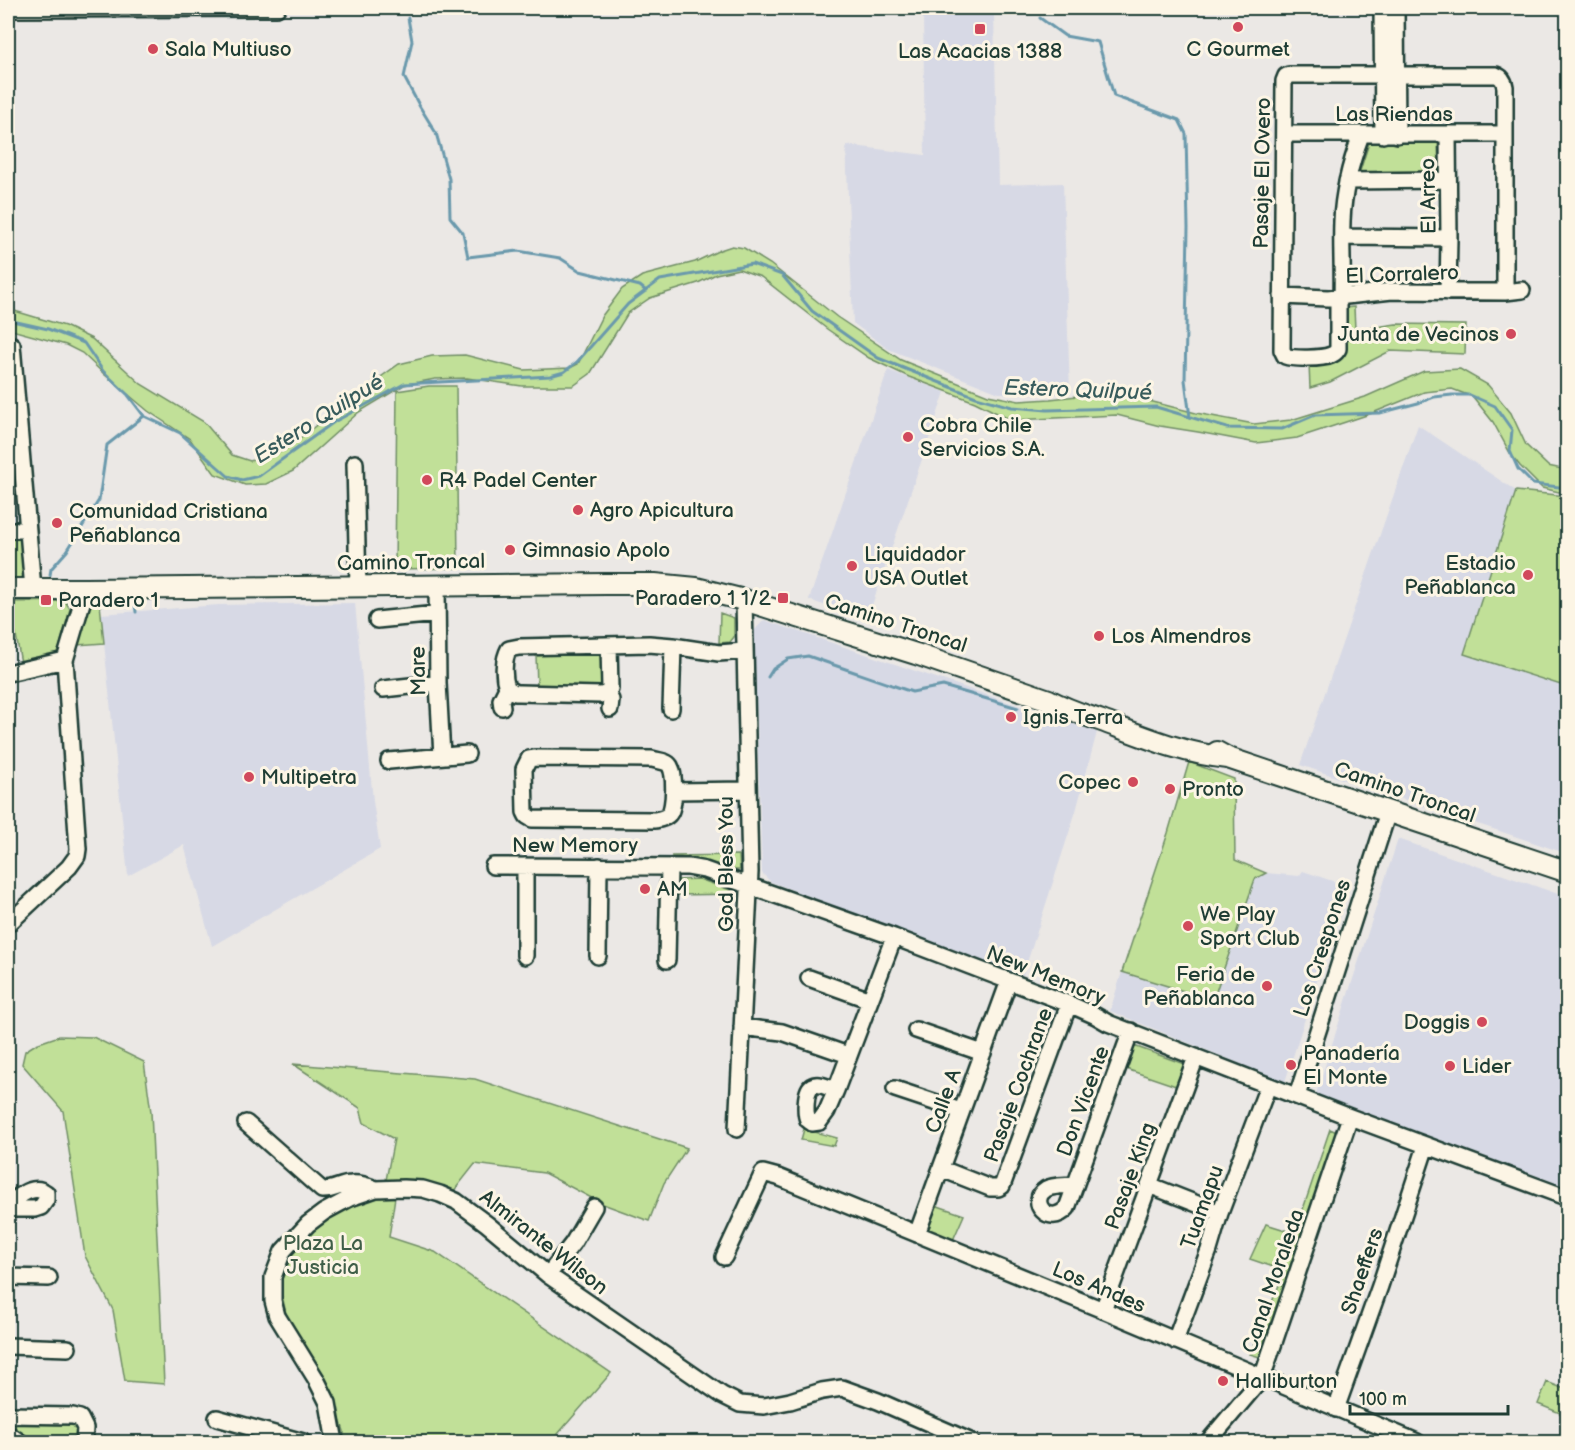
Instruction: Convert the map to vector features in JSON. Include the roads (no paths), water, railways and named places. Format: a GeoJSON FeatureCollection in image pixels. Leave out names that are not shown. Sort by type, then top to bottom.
{"type":"FeatureCollection","features":[{"type":"Feature","properties":{"kind":"main road","name":"Camino Troncal"},"geometry":{"type":"LineString","coordinates":[[8,589],[655,584],[696,588],[744,600],[916,654],[1158,741],[1208,756],[1228,758],[1568,872]]}},
{"type":"Feature","properties":{"kind":"street"},"geometry":{"type":"LineString","coordinates":[[8,9],[277,8]]}},
{"type":"Feature","properties":{"kind":"street"},"geometry":{"type":"LineString","coordinates":[[1382,8],[1390,75]]}},
{"type":"Feature","properties":{"kind":"street"},"geometry":{"type":"LineString","coordinates":[[1390,135],[1390,75],[1396,8]]}},
{"type":"Feature","properties":{"kind":"street","name":"Pasaje El Overo"},"geometry":{"type":"LineString","coordinates":[[1342,296],[1338,304],[1337,351],[1330,356],[1291,358],[1285,356],[1282,350],[1284,81],[1286,76],[1293,74],[1390,75]]}},
{"type":"Feature","properties":{"kind":"street"},"geometry":{"type":"LineString","coordinates":[[1390,75],[1496,75],[1500,76],[1504,82],[1505,292]]}},
{"type":"Feature","properties":{"kind":"street","name":"Las Riendas"},"geometry":{"type":"LineString","coordinates":[[1284,134],[1505,134]]}},
{"type":"Feature","properties":{"kind":"street"},"geometry":{"type":"LineString","coordinates":[[1342,296],[1342,222],[1347,181],[1361,135]]}},
{"type":"Feature","properties":{"kind":"street","name":"El Arreo"},"geometry":{"type":"LineString","coordinates":[[1448,135],[1448,292]]}},
{"type":"Feature","properties":{"kind":"street"},"geometry":{"type":"LineString","coordinates":[[1347,181],[1448,180]]}},
{"type":"Feature","properties":{"kind":"street"},"geometry":{"type":"LineString","coordinates":[[1342,237],[1449,238]]}},
{"type":"Feature","properties":{"kind":"street","name":"El Corralero"},"geometry":{"type":"LineString","coordinates":[[1282,296],[1328,298],[1392,291],[1505,292],[1522,290]]}},
{"type":"Feature","properties":{"kind":"street"},"geometry":{"type":"LineString","coordinates":[[12,345],[33,589]]}},
{"type":"Feature","properties":{"kind":"street"},"geometry":{"type":"LineString","coordinates":[[355,463],[358,587]]}},
{"type":"Feature","properties":{"kind":"street"},"geometry":{"type":"LineString","coordinates":[[8,530],[28,530]]}},
{"type":"Feature","properties":{"kind":"street","name":"Mare"},"geometry":{"type":"LineString","coordinates":[[437,586],[438,683],[442,756]]}},
{"type":"Feature","properties":{"kind":"street"},"geometry":{"type":"LineString","coordinates":[[8,924],[69,867],[77,856],[65,660],[86,589]]}},
{"type":"Feature","properties":{"kind":"street","name":"God Bless You"},"geometry":{"type":"LineString","coordinates":[[738,1129],[750,885],[744,600]]}},
{"type":"Feature","properties":{"kind":"street"},"geometry":{"type":"LineString","coordinates":[[377,620],[437,614]]}},
{"type":"Feature","properties":{"kind":"street"},"geometry":{"type":"LineString","coordinates":[[609,645],[610,689],[607,693],[601,695],[515,693],[505,684],[505,656],[509,649],[519,647],[649,644],[718,653],[744,651]]}},
{"type":"Feature","properties":{"kind":"street"},"geometry":{"type":"LineString","coordinates":[[671,709],[673,646]]}},
{"type":"Feature","properties":{"kind":"street"},"geometry":{"type":"LineString","coordinates":[[8,673],[65,660]]}},
{"type":"Feature","properties":{"kind":"street"},"geometry":{"type":"LineString","coordinates":[[383,689],[438,683]]}},
{"type":"Feature","properties":{"kind":"street"},"geometry":{"type":"LineString","coordinates":[[502,707],[501,700],[507,688]]}},
{"type":"Feature","properties":{"kind":"street"},"geometry":{"type":"LineString","coordinates":[[607,693],[611,700],[610,709]]}},
{"type":"Feature","properties":{"kind":"street"},"geometry":{"type":"LineString","coordinates":[[389,761],[467,754]]}},
{"type":"Feature","properties":{"kind":"street"},"geometry":{"type":"LineString","coordinates":[[535,758],[652,759],[669,765],[674,791],[669,814],[662,819],[532,819],[525,812],[524,770],[529,759],[535,758]]}},
{"type":"Feature","properties":{"kind":"street"},"geometry":{"type":"LineString","coordinates":[[674,791],[747,789]]}},
{"type":"Feature","properties":{"kind":"street","name":"Los Crespones"},"geometry":{"type":"LineString","coordinates":[[1297,1096],[1388,812]]}},
{"type":"Feature","properties":{"kind":"street","name":"New Memory"},"geometry":{"type":"LineString","coordinates":[[493,866],[688,867],[705,870],[894,937],[1069,1004],[1108,1023],[1269,1086],[1568,1198]]}},
{"type":"Feature","properties":{"kind":"street"},"geometry":{"type":"LineString","coordinates":[[525,866],[525,956]]}},
{"type":"Feature","properties":{"kind":"street"},"geometry":{"type":"LineString","coordinates":[[598,866],[598,956]]}},
{"type":"Feature","properties":{"kind":"street"},"geometry":{"type":"LineString","coordinates":[[667,960],[669,867]]}},
{"type":"Feature","properties":{"kind":"street"},"geometry":{"type":"LineString","coordinates":[[836,1090],[894,937]]}},
{"type":"Feature","properties":{"kind":"street"},"geometry":{"type":"LineString","coordinates":[[809,978],[870,1000]]}},
{"type":"Feature","properties":{"kind":"street","name":"Calle A"},"geometry":{"type":"LineString","coordinates":[[917,1234],[1009,981]]}},
{"type":"Feature","properties":{"kind":"street","name":"Pasaje Cochrane"},"geometry":{"type":"LineString","coordinates":[[942,1169],[990,1188],[1002,1186],[1069,1004]]}},
{"type":"Feature","properties":{"kind":"street"},"geometry":{"type":"LineString","coordinates":[[742,1027],[782,1032],[848,1055]]}},
{"type":"Feature","properties":{"kind":"street"},"geometry":{"type":"LineString","coordinates":[[916,1030],[983,1053]]}},
{"type":"Feature","properties":{"kind":"street","name":"Don Vicente"},"geometry":{"type":"LineString","coordinates":[[1075,1185],[1131,1031]]}},
{"type":"Feature","properties":{"kind":"street","name":"Pasaje King"},"geometry":{"type":"LineString","coordinates":[[1103,1310],[1196,1057]]}},
{"type":"Feature","properties":{"kind":"street","name":"Tuamapu"},"geometry":{"type":"LineString","coordinates":[[1175,1341],[1209,1250],[1220,1213],[1269,1086]]}},
{"type":"Feature","properties":{"kind":"street"},"geometry":{"type":"LineString","coordinates":[[895,1089],[961,1111]]}},
{"type":"Feature","properties":{"kind":"street","name":"Canal Moraleda"},"geometry":{"type":"LineString","coordinates":[[1208,1443],[1262,1378],[1350,1117]]}},
{"type":"Feature","properties":{"kind":"street"},"geometry":{"type":"LineString","coordinates":[[246,1123],[322,1190],[353,1183],[376,1189]]}},
{"type":"Feature","properties":{"kind":"street","name":"Shaeffers"},"geometry":{"type":"LineString","coordinates":[[1336,1409],[1380,1286],[1426,1146]]}},
{"type":"Feature","properties":{"kind":"street","name":"Los Andes"},"geometry":{"type":"LineString","coordinates":[[724,1257],[764,1173],[1103,1310],[1418,1443]]}},
{"type":"Feature","properties":{"kind":"street"},"geometry":{"type":"LineString","coordinates":[[1149,1185],[1220,1213]]}},
{"type":"Feature","properties":{"kind":"street","name":"Almirante Wilson"},"geometry":{"type":"LineString","coordinates":[[335,1443],[328,1402],[277,1316],[273,1301],[273,1277],[283,1251],[308,1224],[324,1212],[342,1202],[376,1189],[405,1188],[440,1194],[456,1201],[548,1275],[722,1395],[740,1404],[764,1406],[777,1404],[822,1391],[842,1388],[878,1401],[954,1439],[972,1443]]}},
{"type":"Feature","properties":{"kind":"street"},"geometry":{"type":"LineString","coordinates":[[8,1204],[32,1189],[41,1189],[46,1192],[46,1200],[41,1208],[8,1209]]}},
{"type":"Feature","properties":{"kind":"street"},"geometry":{"type":"LineString","coordinates":[[548,1275],[573,1243],[594,1207]]}},
{"type":"Feature","properties":{"kind":"street"},"geometry":{"type":"LineString","coordinates":[[8,1277],[49,1278]]}},
{"type":"Feature","properties":{"kind":"street"},"geometry":{"type":"LineString","coordinates":[[8,1346],[68,1348]]}},
{"type":"Feature","properties":{"kind":"street"},"geometry":{"type":"LineString","coordinates":[[8,1415],[80,1418],[85,1428],[84,1443]]}},
{"type":"Feature","properties":{"kind":"street"},"geometry":{"type":"LineString","coordinates":[[218,1418],[303,1443]]}},
{"type":"Feature","properties":{"kind":"street"},"geometry":{"type":"LineString","coordinates":[[8,1434],[20,1443]]}},
{"type":"Feature","properties":{"kind":"waterway"},"geometry":{"type":"LineString","coordinates":[[408,18],[412,41],[404,77],[436,133],[449,179],[450,217],[463,233],[468,257],[518,251],[560,258],[580,271],[640,286],[646,291]]}},
{"type":"Feature","properties":{"kind":"waterway"},"geometry":{"type":"LineString","coordinates":[[1040,18],[1065,36],[1098,42],[1114,96],[1179,120],[1186,134],[1188,228],[1185,380],[1190,417]]}},
{"type":"Feature","properties":{"kind":"waterway","name":"Estero Quilpué"},"geometry":{"type":"LineString","coordinates":[[8,320],[48,329],[84,343],[103,371],[128,395],[144,416],[180,433],[228,476],[242,480],[259,476],[334,422],[404,384],[550,376],[564,372],[577,362],[628,304],[660,280],[752,264],[782,275],[812,311],[878,358],[976,397],[1012,407],[1047,410],[1156,407],[1227,428],[1282,429],[1315,415],[1380,413],[1434,397],[1470,395],[1495,406],[1512,430],[1510,451],[1518,469],[1533,484],[1568,488]]}},
{"type":"Feature","properties":{"kind":"waterway"},"geometry":{"type":"LineString","coordinates":[[50,575],[51,569],[67,551],[99,500],[107,445],[144,416]]}},
{"type":"Feature","properties":{"kind":"waterway"},"geometry":{"type":"LineString","coordinates":[[135,604],[136,612]]}},
{"type":"Feature","properties":{"kind":"waterway"},"geometry":{"type":"LineString","coordinates":[[768,677],[773,669],[788,659],[808,656],[912,692],[943,686],[1018,708]]}},
{"type":"Feature","properties":{"kind":"place","name":"C Gourmet"},"geometry":{"type":"Point","coordinates":[1238,27]}},
{"type":"Feature","properties":{"kind":"place","name":"Las Acacias 1388"},"geometry":{"type":"Point","coordinates":[980,29]}},
{"type":"Feature","properties":{"kind":"place","name":"Sala Multiuso"},"geometry":{"type":"Point","coordinates":[153,49]}},
{"type":"Feature","properties":{"kind":"place","name":"Junta de Vecinos"},"geometry":{"type":"Point","coordinates":[1511,334]}},
{"type":"Feature","properties":{"kind":"place","name":"Cobra Chile Servicios S.A."},"geometry":{"type":"Point","coordinates":[908,437]}},
{"type":"Feature","properties":{"kind":"place","name":"R4 Padel Center"},"geometry":{"type":"Point","coordinates":[427,480]}},
{"type":"Feature","properties":{"kind":"place","name":"Agro Apicultura"},"geometry":{"type":"Point","coordinates":[578,510]}},
{"type":"Feature","properties":{"kind":"place","name":"Comunidad Cristiana Peñablanca"},"geometry":{"type":"Point","coordinates":[57,523]}},
{"type":"Feature","properties":{"kind":"place","name":"Gimnasio Apolo"},"geometry":{"type":"Point","coordinates":[510,550]}},
{"type":"Feature","properties":{"kind":"place","name":"Liquidador USA Outlet"},"geometry":{"type":"Point","coordinates":[852,566]}},
{"type":"Feature","properties":{"kind":"place","name":"Estadio Peñablanca"},"geometry":{"type":"Point","coordinates":[1528,575]}},
{"type":"Feature","properties":{"kind":"place","name":"Paradero 1 1/2"},"geometry":{"type":"Point","coordinates":[783,598]}},
{"type":"Feature","properties":{"kind":"place","name":"Paradero 1"},"geometry":{"type":"Point","coordinates":[46,600]}},
{"type":"Feature","properties":{"kind":"place","name":"Los Almendros"},"geometry":{"type":"Point","coordinates":[1099,636]}},
{"type":"Feature","properties":{"kind":"place","name":"Ignis Terra"},"geometry":{"type":"Point","coordinates":[1011,717]}},
{"type":"Feature","properties":{"kind":"place","name":"Multipetra"},"geometry":{"type":"Point","coordinates":[249,777]}},
{"type":"Feature","properties":{"kind":"place","name":"Copec"},"geometry":{"type":"Point","coordinates":[1133,782]}},
{"type":"Feature","properties":{"kind":"place","name":"Pronto"},"geometry":{"type":"Point","coordinates":[1170,789]}},
{"type":"Feature","properties":{"kind":"place","name":"AM"},"geometry":{"type":"Point","coordinates":[645,889]}},
{"type":"Feature","properties":{"kind":"place","name":"We Play Sport Club"},"geometry":{"type":"Point","coordinates":[1188,926]}},
{"type":"Feature","properties":{"kind":"place","name":"Feria de Peñablanca"},"geometry":{"type":"Point","coordinates":[1267,986]}},
{"type":"Feature","properties":{"kind":"place","name":"Doggis"},"geometry":{"type":"Point","coordinates":[1482,1022]}},
{"type":"Feature","properties":{"kind":"place","name":"Panadería El Monte"},"geometry":{"type":"Point","coordinates":[1291,1065]}},
{"type":"Feature","properties":{"kind":"place","name":"Lider"},"geometry":{"type":"Point","coordinates":[1450,1066]}},
{"type":"Feature","properties":{"kind":"place","name":"Halliburton"},"geometry":{"type":"Point","coordinates":[1223,1381]}},
{"type":"Feature","properties":{"kind":"park label","name":"Plaza La Justicia"},"geometry":{"type":"Point","coordinates":[323,1255]}}]}
